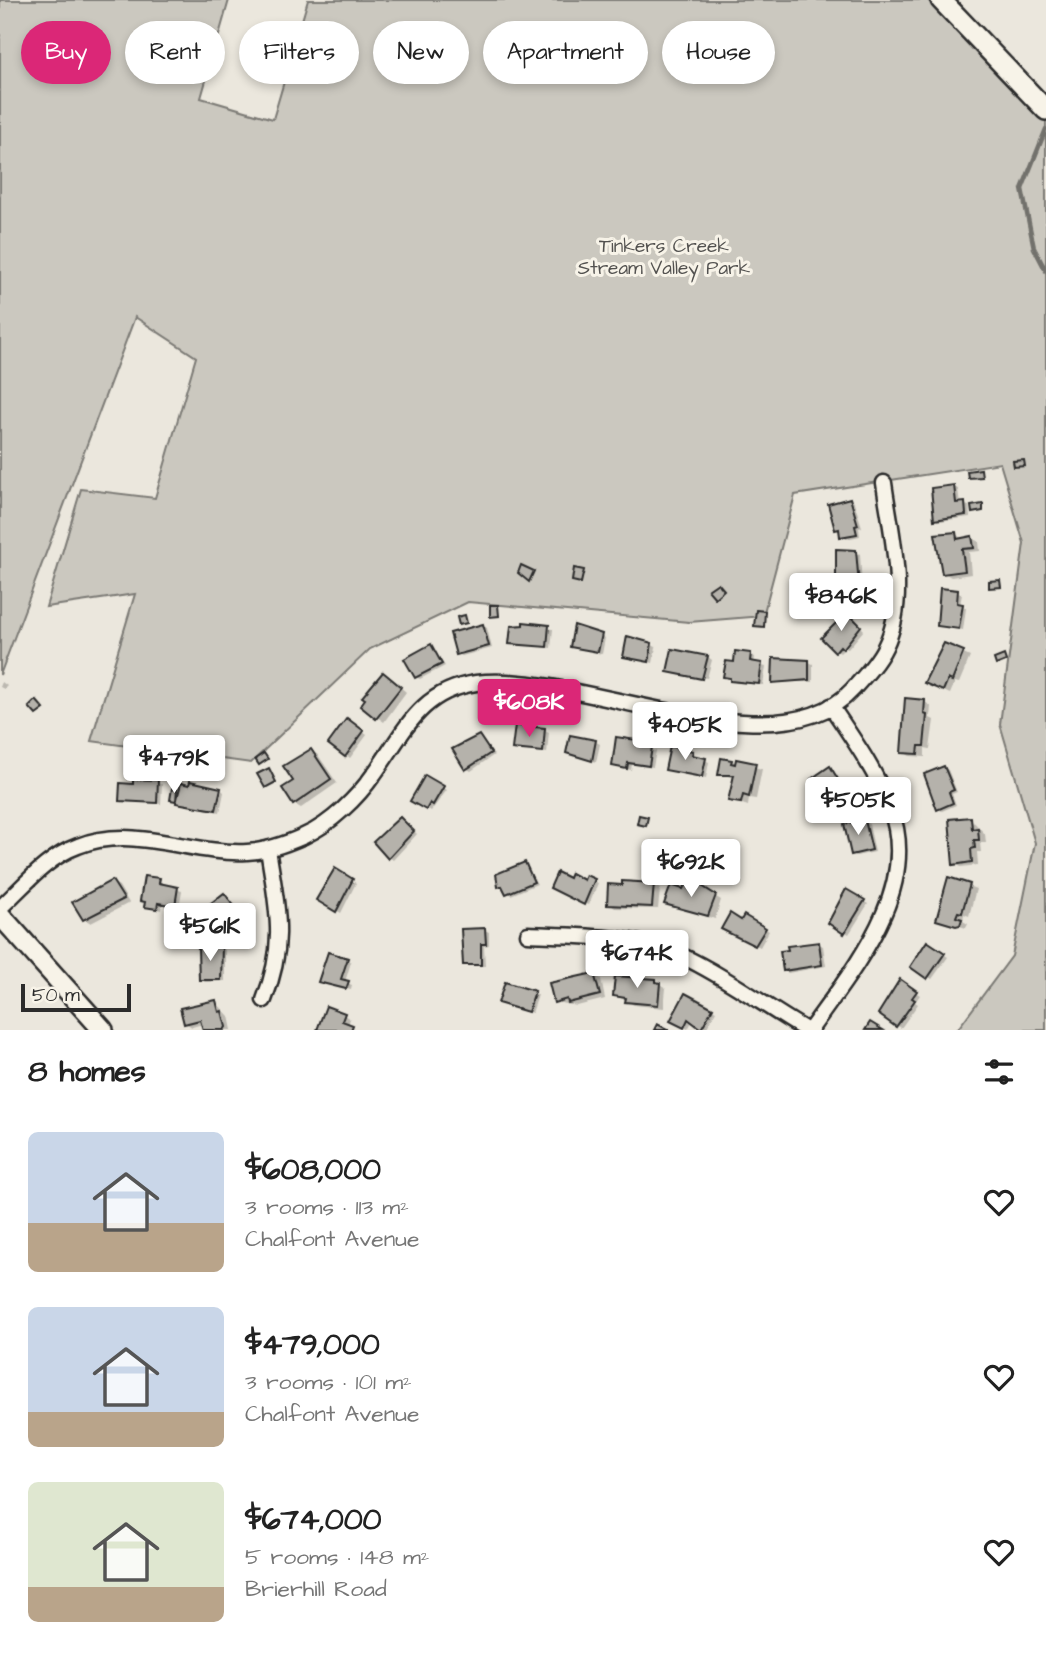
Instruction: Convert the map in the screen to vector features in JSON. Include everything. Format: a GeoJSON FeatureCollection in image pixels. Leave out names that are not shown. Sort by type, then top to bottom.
{"type":"FeatureCollection","features":[{"type":"Feature","properties":{"kind":"street"},"geometry":{"type":"LineString","coordinates":[[941,0],[1046,110]]}},
{"type":"Feature","properties":{"kind":"street"},"geometry":{"type":"LineString","coordinates":[[0,908],[54,858],[96,840],[128,837],[246,852],[268,849],[307,835],[329,820],[374,775],[402,729],[414,716],[430,701],[461,686],[492,682],[542,687],[746,722],[783,724],[831,706],[844,699],[862,679],[885,647],[894,620],[894,556],[884,483]]}},
{"type":"Feature","properties":{"kind":"street"},"geometry":{"type":"LineString","coordinates":[[528,934],[593,937],[639,944],[679,955],[808,1030],[880,927],[893,887],[895,867],[896,832],[891,809],[870,766],[831,706]]}},
{"type":"Feature","properties":{"kind":"street"},"geometry":{"type":"LineString","coordinates":[[264,1000],[275,970],[280,934],[268,849]]}},
{"type":"Feature","properties":{"kind":"street"},"geometry":{"type":"LineString","coordinates":[[0,915],[103,1030]]}},
{"type":"Feature","properties":{"kind":"green space","name":"Tinkers Creek Stream Valley Park"},"geometry":{"type":"Polygon","coordinates":[[[0,0],[229,0],[223,21],[125,21],[125,84],[205,84],[201,98],[273,119],[283,84],[359,84],[359,21],[302,21],[308,0],[943,0],[1046,117],[1046,1030],[957,1030],[1012,956],[1035,843],[1000,724],[1024,543],[1000,463],[795,495],[763,616],[689,622],[468,602],[370,649],[251,763],[91,741],[135,594],[46,607],[81,489],[155,498],[196,357],[135,317],[0,675],[0,0]]]}},
{"type":"Feature","properties":{"kind":"building"},"geometry":{"type":"Polygon","coordinates":[[[1024,460],[1025,466],[1014,467],[1013,461],[1024,460]]]}},
{"type":"Feature","properties":{"kind":"building"},"geometry":{"type":"Polygon","coordinates":[[[981,469],[982,477],[968,478],[967,471],[981,469]]]}},
{"type":"Feature","properties":{"kind":"building"},"geometry":{"type":"Polygon","coordinates":[[[954,485],[956,503],[965,502],[966,515],[934,520],[931,488],[954,485]]]}},
{"type":"Feature","properties":{"kind":"building"},"geometry":{"type":"Polygon","coordinates":[[[850,498],[858,525],[855,526],[857,534],[840,537],[839,529],[835,530],[828,504],[850,498]]]}},
{"type":"Feature","properties":{"kind":"building"},"geometry":{"type":"Polygon","coordinates":[[[983,504],[983,511],[972,513],[971,506],[983,504]]]}},
{"type":"Feature","properties":{"kind":"building"},"geometry":{"type":"Polygon","coordinates":[[[956,532],[957,539],[972,536],[974,548],[962,549],[965,571],[942,574],[935,534],[956,532]]]}},
{"type":"Feature","properties":{"kind":"building"},"geometry":{"type":"Polygon","coordinates":[[[836,549],[856,550],[859,586],[842,585],[842,577],[836,577],[836,549]]]}},
{"type":"Feature","properties":{"kind":"building"},"geometry":{"type":"Polygon","coordinates":[[[521,565],[534,571],[529,582],[518,573],[521,565]]]}},
{"type":"Feature","properties":{"kind":"building"},"geometry":{"type":"Polygon","coordinates":[[[574,568],[584,570],[581,583],[572,581],[574,568]]]}},
{"type":"Feature","properties":{"kind":"building"},"geometry":{"type":"Polygon","coordinates":[[[1000,580],[1001,587],[989,588],[989,581],[1000,580]]]}},
{"type":"Feature","properties":{"kind":"building"},"geometry":{"type":"Polygon","coordinates":[[[718,583],[724,590],[715,598],[708,590],[718,583]]]}},
{"type":"Feature","properties":{"kind":"building"},"geometry":{"type":"Polygon","coordinates":[[[940,588],[958,590],[957,603],[963,604],[959,629],[937,626],[940,588]]]}},
{"type":"Feature","properties":{"kind":"building"},"geometry":{"type":"Polygon","coordinates":[[[490,605],[498,605],[499,616],[490,617],[490,605]]]}},
{"type":"Feature","properties":{"kind":"building"},"geometry":{"type":"Polygon","coordinates":[[[756,610],[765,611],[764,627],[754,626],[756,610]]]}},
{"type":"Feature","properties":{"kind":"building"},"geometry":{"type":"Polygon","coordinates":[[[847,612],[861,626],[843,649],[840,646],[835,652],[821,638],[847,612]]]}},
{"type":"Feature","properties":{"kind":"building"},"geometry":{"type":"Polygon","coordinates":[[[465,615],[467,623],[459,625],[457,617],[465,615]]]}},
{"type":"Feature","properties":{"kind":"building"},"geometry":{"type":"Polygon","coordinates":[[[523,622],[549,625],[547,647],[509,644],[511,626],[523,625],[523,622]]]}},
{"type":"Feature","properties":{"kind":"building"},"geometry":{"type":"Polygon","coordinates":[[[483,624],[489,646],[456,655],[450,633],[483,624]]]}},
{"type":"Feature","properties":{"kind":"building"},"geometry":{"type":"Polygon","coordinates":[[[574,625],[602,634],[598,652],[570,647],[574,625]]]}},
{"type":"Feature","properties":{"kind":"building"},"geometry":{"type":"Polygon","coordinates":[[[627,636],[652,643],[649,662],[623,657],[627,636]]]}},
{"type":"Feature","properties":{"kind":"building"},"geometry":{"type":"Polygon","coordinates":[[[944,643],[964,651],[952,681],[948,679],[943,691],[924,683],[944,643]]]}},
{"type":"Feature","properties":{"kind":"building"},"geometry":{"type":"Polygon","coordinates":[[[431,644],[442,664],[415,678],[404,659],[431,644]]]}},
{"type":"Feature","properties":{"kind":"building"},"geometry":{"type":"Polygon","coordinates":[[[672,649],[708,656],[702,679],[667,672],[672,649]]]}},
{"type":"Feature","properties":{"kind":"building"},"geometry":{"type":"Polygon","coordinates":[[[735,651],[751,653],[750,661],[762,663],[759,684],[730,681],[730,678],[723,677],[726,661],[734,662],[735,651]]]}},
{"type":"Feature","properties":{"kind":"building"},"geometry":{"type":"Polygon","coordinates":[[[1004,655],[1006,661],[996,665],[994,659],[1004,655]]]}},
{"type":"Feature","properties":{"kind":"building"},"geometry":{"type":"Polygon","coordinates":[[[773,658],[809,660],[809,680],[772,683],[773,658]]]}},
{"type":"Feature","properties":{"kind":"building"},"geometry":{"type":"Polygon","coordinates":[[[383,672],[401,687],[376,719],[360,706],[365,699],[362,697],[383,672]]]}},
{"type":"Feature","properties":{"kind":"building"},"geometry":{"type":"Polygon","coordinates":[[[905,698],[925,700],[924,714],[927,715],[924,746],[919,746],[918,754],[901,753],[905,698]]]}},
{"type":"Feature","properties":{"kind":"building"},"geometry":{"type":"Polygon","coordinates":[[[36,700],[44,709],[36,715],[29,707],[36,700]]]}},
{"type":"Feature","properties":{"kind":"building"},"geometry":{"type":"Polygon","coordinates":[[[347,718],[364,731],[345,757],[328,744],[347,718]]]}},
{"type":"Feature","properties":{"kind":"building"},"geometry":{"type":"Polygon","coordinates":[[[515,725],[545,728],[543,752],[512,749],[515,725]]]}},
{"type":"Feature","properties":{"kind":"building"},"geometry":{"type":"Polygon","coordinates":[[[479,735],[491,753],[465,770],[452,749],[479,735]]]}},
{"type":"Feature","properties":{"kind":"building"},"geometry":{"type":"Polygon","coordinates":[[[570,735],[596,740],[592,761],[566,753],[570,735]]]}},
{"type":"Feature","properties":{"kind":"building"},"geometry":{"type":"Polygon","coordinates":[[[616,737],[637,740],[637,745],[652,747],[649,766],[628,763],[627,769],[612,766],[616,737]]]}},
{"type":"Feature","properties":{"kind":"building"},"geometry":{"type":"Polygon","coordinates":[[[670,746],[693,751],[692,755],[706,758],[702,777],[665,770],[670,746]]]}},
{"type":"Feature","properties":{"kind":"building"},"geometry":{"type":"Polygon","coordinates":[[[311,749],[331,779],[293,805],[282,788],[293,781],[283,766],[311,749]]]}},
{"type":"Feature","properties":{"kind":"building"},"geometry":{"type":"Polygon","coordinates":[[[264,753],[268,759],[259,765],[255,759],[264,753]]]}},
{"type":"Feature","properties":{"kind":"building"},"geometry":{"type":"Polygon","coordinates":[[[721,758],[732,760],[731,763],[735,764],[736,759],[756,763],[749,797],[743,795],[741,803],[728,801],[734,775],[718,775],[721,758]]]}},
{"type":"Feature","properties":{"kind":"building"},"geometry":{"type":"Polygon","coordinates":[[[830,766],[847,794],[830,805],[811,779],[830,766]]]}},
{"type":"Feature","properties":{"kind":"building"},"geometry":{"type":"Polygon","coordinates":[[[944,766],[954,790],[949,792],[953,803],[937,810],[924,774],[944,766]]]}},
{"type":"Feature","properties":{"kind":"building"},"geometry":{"type":"Polygon","coordinates":[[[269,768],[276,782],[265,788],[257,774],[269,768]]]}},
{"type":"Feature","properties":{"kind":"building"},"geometry":{"type":"Polygon","coordinates":[[[425,775],[444,786],[433,805],[430,803],[426,810],[410,801],[425,775]]]}},
{"type":"Feature","properties":{"kind":"building"},"geometry":{"type":"Polygon","coordinates":[[[133,779],[158,780],[157,803],[119,801],[120,783],[133,784],[133,779]]]}},
{"type":"Feature","properties":{"kind":"building"},"geometry":{"type":"Polygon","coordinates":[[[190,781],[221,788],[216,810],[176,803],[181,783],[189,785],[190,781]]]}},
{"type":"Feature","properties":{"kind":"building"},"geometry":{"type":"Polygon","coordinates":[[[172,788],[177,789],[176,801],[170,800],[172,788]]]}},
{"type":"Feature","properties":{"kind":"building"},"geometry":{"type":"Polygon","coordinates":[[[639,815],[648,817],[646,826],[637,824],[639,815]]]}},
{"type":"Feature","properties":{"kind":"building"},"geometry":{"type":"Polygon","coordinates":[[[400,817],[414,831],[388,859],[373,842],[400,817]]]}},
{"type":"Feature","properties":{"kind":"building"},"geometry":{"type":"Polygon","coordinates":[[[971,817],[972,829],[978,828],[979,840],[974,840],[975,848],[971,849],[972,862],[953,865],[949,819],[971,817]]]}},
{"type":"Feature","properties":{"kind":"building"},"geometry":{"type":"Polygon","coordinates":[[[865,820],[872,850],[851,855],[844,824],[865,820]]]}},
{"type":"Feature","properties":{"kind":"building"},"geometry":{"type":"Polygon","coordinates":[[[525,862],[534,882],[506,894],[502,886],[498,887],[496,874],[525,862]]]}},
{"type":"Feature","properties":{"kind":"building"},"geometry":{"type":"Polygon","coordinates":[[[335,868],[353,879],[336,912],[316,900],[335,868]]]}},
{"type":"Feature","properties":{"kind":"building"},"geometry":{"type":"Polygon","coordinates":[[[557,872],[569,878],[571,873],[584,880],[586,875],[595,879],[584,905],[550,888],[557,872]]]}},
{"type":"Feature","properties":{"kind":"building"},"geometry":{"type":"Polygon","coordinates":[[[144,876],[160,878],[159,883],[178,887],[175,906],[158,903],[157,909],[144,907],[145,902],[140,901],[144,876]]]}},
{"type":"Feature","properties":{"kind":"building"},"geometry":{"type":"Polygon","coordinates":[[[948,877],[970,884],[962,913],[958,912],[956,917],[962,919],[960,925],[956,926],[936,920],[948,877]]]}},
{"type":"Feature","properties":{"kind":"building"},"geometry":{"type":"Polygon","coordinates":[[[112,880],[124,899],[83,920],[72,902],[112,880]]]}},
{"type":"Feature","properties":{"kind":"building"},"geometry":{"type":"Polygon","coordinates":[[[622,881],[654,883],[652,907],[607,905],[608,884],[622,885],[622,881]]]}},
{"type":"Feature","properties":{"kind":"building"},"geometry":{"type":"Polygon","coordinates":[[[697,883],[716,895],[708,916],[664,904],[671,885],[683,889],[685,885],[695,888],[697,883]]]}},
{"type":"Feature","properties":{"kind":"building"},"geometry":{"type":"Polygon","coordinates":[[[846,889],[865,900],[844,934],[828,923],[846,889]]]}},
{"type":"Feature","properties":{"kind":"building"},"geometry":{"type":"Polygon","coordinates":[[[224,893],[248,923],[234,934],[225,924],[222,927],[206,907],[224,893]]]}},
{"type":"Feature","properties":{"kind":"building"},"geometry":{"type":"Polygon","coordinates":[[[730,913],[741,920],[744,915],[766,928],[755,946],[721,929],[730,913]]]}},
{"type":"Feature","properties":{"kind":"building"},"geometry":{"type":"Polygon","coordinates":[[[485,928],[486,944],[481,944],[481,965],[463,965],[461,929],[485,928]]]}},
{"type":"Feature","properties":{"kind":"building"},"geometry":{"type":"Polygon","coordinates":[[[927,941],[945,953],[927,979],[910,967],[927,941]]]}},
{"type":"Feature","properties":{"kind":"building"},"geometry":{"type":"Polygon","coordinates":[[[819,942],[822,965],[783,971],[780,951],[788,950],[787,946],[819,942]]]}},
{"type":"Feature","properties":{"kind":"building"},"geometry":{"type":"Polygon","coordinates":[[[222,946],[221,980],[199,980],[198,947],[222,946]]]}},
{"type":"Feature","properties":{"kind":"building"},"geometry":{"type":"Polygon","coordinates":[[[328,952],[348,958],[341,979],[349,981],[346,989],[318,982],[328,952]]]}},
{"type":"Feature","properties":{"kind":"building"},"geometry":{"type":"Polygon","coordinates":[[[594,973],[600,995],[568,1003],[567,999],[554,1003],[549,983],[594,973]]]}},
{"type":"Feature","properties":{"kind":"building"},"geometry":{"type":"Polygon","coordinates":[[[615,976],[656,979],[656,982],[660,983],[658,1005],[625,1002],[626,998],[613,996],[615,976]]]}},
{"type":"Feature","properties":{"kind":"building"},"geometry":{"type":"Polygon","coordinates":[[[900,979],[917,991],[912,998],[915,1000],[896,1027],[878,1014],[900,979]]]}},
{"type":"Feature","properties":{"kind":"building"},"geometry":{"type":"Polygon","coordinates":[[[505,982],[535,991],[528,1012],[498,1003],[505,982]]]}},
{"type":"Feature","properties":{"kind":"building"},"geometry":{"type":"Polygon","coordinates":[[[685,993],[713,1008],[701,1029],[688,1019],[684,1028],[670,1021],[685,993]]]}},
{"type":"Feature","properties":{"kind":"building"},"geometry":{"type":"Polygon","coordinates":[[[216,1000],[219,1012],[222,1011],[226,1027],[224,1030],[203,1030],[200,1020],[184,1024],[180,1008],[216,1000]]]}},
{"type":"Feature","properties":{"kind":"building"},"geometry":{"type":"Polygon","coordinates":[[[326,1006],[345,1013],[342,1021],[353,1025],[351,1030],[317,1030],[326,1006]]]}},
{"type":"Feature","properties":{"kind":"building"},"geometry":{"type":"Polygon","coordinates":[[[870,1022],[883,1030],[865,1030],[870,1022]]]}},
{"type":"Feature","properties":{"kind":"building"},"geometry":{"type":"Polygon","coordinates":[[[657,1024],[669,1030],[654,1030],[657,1024]]]}},
{"type":"Feature","properties":{"kind":"waterway"},"geometry":{"type":"LineString","coordinates":[[1046,129],[1022,189],[1034,248],[1046,271]]}}]}
